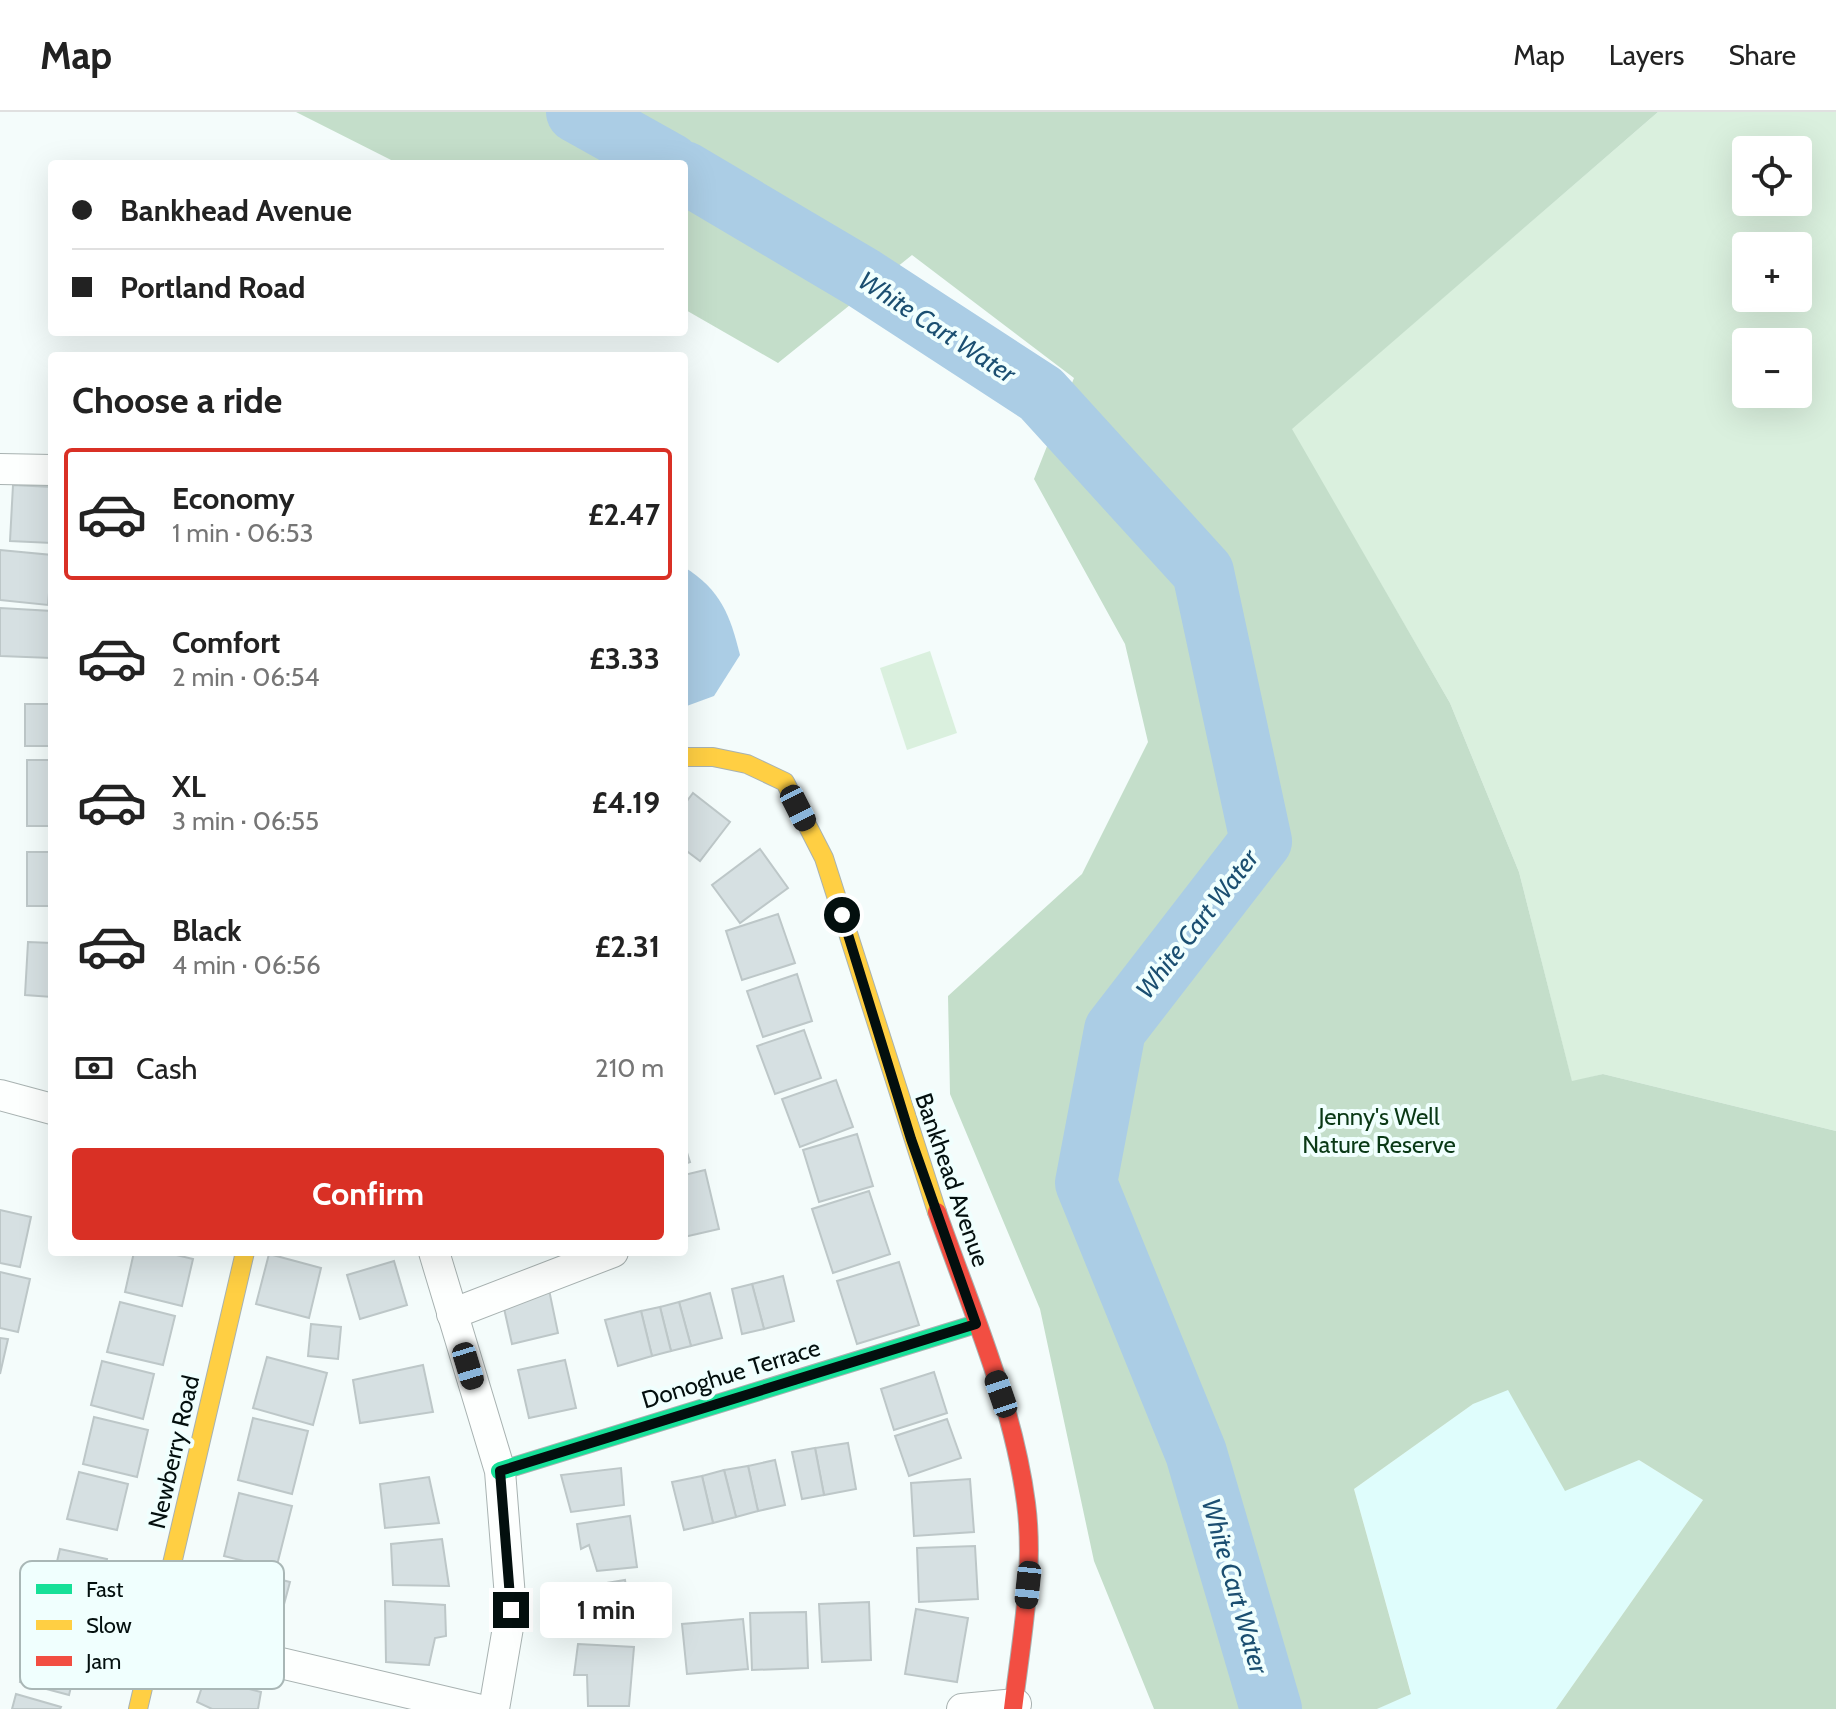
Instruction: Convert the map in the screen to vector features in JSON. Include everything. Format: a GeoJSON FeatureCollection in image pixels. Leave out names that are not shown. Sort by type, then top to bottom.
{"type":"FeatureCollection","features":[{"type":"Feature","properties":{"kind":"street"},"geometry":{"type":"LineString","coordinates":[[0,469],[48,470]]}},
{"type":"Feature","properties":{"kind":"street","name":"Bankhead Avenue"},"geometry":{"type":"LineString","coordinates":[[688,757],[713,757],[747,764],[785,782],[824,858],[911,1139],[1001,1394],[1026,1503],[1028,1585],[1014,1707]]}},
{"type":"Feature","properties":{"kind":"street"},"geometry":{"type":"LineString","coordinates":[[0,1095],[48,1108]]}},
{"type":"Feature","properties":{"kind":"street","name":"Newberry Road"},"geometry":{"type":"LineString","coordinates":[[174,1561],[244,1256]]}},
{"type":"Feature","properties":{"kind":"street"},"geometry":{"type":"LineString","coordinates":[[435,1256],[500,1471],[511,1610],[494,1709]]}},
{"type":"Feature","properties":{"kind":"street"},"geometry":{"type":"LineString","coordinates":[[452,1314],[603,1256]]}},
{"type":"Feature","properties":{"kind":"street","name":"Donoghue Terrace"},"geometry":{"type":"LineString","coordinates":[[500,1471],[976,1324]]}},
{"type":"Feature","properties":{"kind":"street"},"geometry":{"type":"LineString","coordinates":[[284,1664],[477,1709]]}},
{"type":"Feature","properties":{"kind":"street","name":"Newberry Road"},"geometry":{"type":"LineString","coordinates":[[138,1709],[143,1689]]}},
{"type":"Feature","properties":{"kind":"street"},"geometry":{"type":"LineString","coordinates":[[962,1709],[1014,1707]]}},
{"type":"Feature","properties":{"kind":"shaded area"},"geometry":{"type":"Polygon","coordinates":[[[688,570],[707,585],[722,605],[740,655],[714,696],[688,706],[688,570]]]}},
{"type":"Feature","properties":{"kind":"shaded area"},"geometry":{"type":"Polygon","coordinates":[[[1508,1389],[1565,1490],[1639,1460],[1703,1500],[1556,1709],[1377,1709],[1411,1693],[1354,1489],[1473,1404],[1508,1389]]]}},
{"type":"Feature","properties":{"kind":"green space","name":"Jenny's Well Nature Reserve"},"geometry":{"type":"Polygon","coordinates":[[[296,112],[1658,112],[1292,429],[1450,703],[1519,872],[1572,1081],[1603,1074],[1836,1131],[1836,1709],[1556,1709],[1703,1500],[1639,1460],[1565,1491],[1508,1390],[1473,1404],[1354,1489],[1411,1694],[1377,1709],[1154,1709],[1094,1561],[1040,1309],[950,1094],[948,996],[1082,874],[1148,742],[1125,644],[1034,479],[1074,378],[912,255],[778,363],[688,311],[688,160],[391,160],[296,112]]]}},
{"type":"Feature","properties":{"kind":"green space"},"geometry":{"type":"Polygon","coordinates":[[[1658,112],[1836,112],[1836,1131],[1603,1074],[1572,1082],[1519,872],[1450,703],[1291,429],[1658,112]]]}},
{"type":"Feature","properties":{"kind":"green space"},"geometry":{"type":"Polygon","coordinates":[[[930,651],[957,733],[907,750],[880,668],[930,651]]]}},
{"type":"Feature","properties":{"kind":"building"},"geometry":{"type":"Polygon","coordinates":[[[13,485],[48,487],[48,543],[10,541],[13,485]]]}},
{"type":"Feature","properties":{"kind":"building"},"geometry":{"type":"Polygon","coordinates":[[[0,550],[48,555],[48,605],[0,600],[0,550]]]}},
{"type":"Feature","properties":{"kind":"building"},"geometry":{"type":"Polygon","coordinates":[[[0,608],[48,611],[48,658],[0,656],[0,608]]]}},
{"type":"Feature","properties":{"kind":"building"},"geometry":{"type":"Polygon","coordinates":[[[25,704],[48,704],[48,746],[25,746],[25,704]]]}},
{"type":"Feature","properties":{"kind":"building"},"geometry":{"type":"Polygon","coordinates":[[[27,760],[48,760],[48,826],[27,826],[27,760]]]}},
{"type":"Feature","properties":{"kind":"building"},"geometry":{"type":"Polygon","coordinates":[[[693,793],[730,822],[700,861],[688,852],[688,800],[693,793]]]}},
{"type":"Feature","properties":{"kind":"building"},"geometry":{"type":"Polygon","coordinates":[[[760,849],[788,888],[740,923],[712,885],[760,849]]]}},
{"type":"Feature","properties":{"kind":"building"},"geometry":{"type":"Polygon","coordinates":[[[27,852],[48,852],[48,906],[27,906],[27,852]]]}},
{"type":"Feature","properties":{"kind":"building"},"geometry":{"type":"Polygon","coordinates":[[[778,914],[795,963],[742,980],[726,931],[778,914]]]}},
{"type":"Feature","properties":{"kind":"building"},"geometry":{"type":"Polygon","coordinates":[[[28,942],[48,943],[48,997],[25,995],[28,942]]]}},
{"type":"Feature","properties":{"kind":"building"},"geometry":{"type":"Polygon","coordinates":[[[797,974],[812,1021],[763,1037],[747,991],[797,974]]]}},
{"type":"Feature","properties":{"kind":"building"},"geometry":{"type":"Polygon","coordinates":[[[804,1030],[821,1078],[775,1094],[757,1046],[804,1030]]]}},
{"type":"Feature","properties":{"kind":"building"},"geometry":{"type":"Polygon","coordinates":[[[836,1080],[853,1127],[800,1147],[782,1099],[836,1080]]]}},
{"type":"Feature","properties":{"kind":"building"},"geometry":{"type":"Polygon","coordinates":[[[857,1134],[873,1186],[819,1202],[803,1150],[857,1134]]]}},
{"type":"Feature","properties":{"kind":"building"},"geometry":{"type":"Polygon","coordinates":[[[705,1170],[719,1229],[688,1236],[688,1174],[705,1170]]]}},
{"type":"Feature","properties":{"kind":"building"},"geometry":{"type":"Polygon","coordinates":[[[869,1191],[890,1254],[833,1273],[812,1209],[869,1191]]]}},
{"type":"Feature","properties":{"kind":"building"},"geometry":{"type":"Polygon","coordinates":[[[0,1210],[31,1217],[20,1267],[0,1263],[0,1210]]]}},
{"type":"Feature","properties":{"kind":"building"},"geometry":{"type":"Polygon","coordinates":[[[133,1256],[193,1259],[182,1306],[125,1292],[133,1256]]]}},
{"type":"Feature","properties":{"kind":"building"},"geometry":{"type":"Polygon","coordinates":[[[268,1256],[321,1268],[309,1318],[256,1304],[268,1256]]]}},
{"type":"Feature","properties":{"kind":"building"},"geometry":{"type":"Polygon","coordinates":[[[394,1261],[407,1305],[360,1319],[347,1275],[394,1261]]]}},
{"type":"Feature","properties":{"kind":"building"},"geometry":{"type":"Polygon","coordinates":[[[899,1262],[919,1325],[857,1344],[837,1281],[899,1262]]]}},
{"type":"Feature","properties":{"kind":"building"},"geometry":{"type":"Polygon","coordinates":[[[0,1272],[30,1279],[18,1332],[0,1328],[0,1272]]]}},
{"type":"Feature","properties":{"kind":"building"},"geometry":{"type":"Polygon","coordinates":[[[783,1276],[794,1321],[764,1329],[752,1284],[783,1276]]]}},
{"type":"Feature","properties":{"kind":"building"},"geometry":{"type":"Polygon","coordinates":[[[752,1284],[764,1329],[742,1334],[732,1289],[752,1284]]]}},
{"type":"Feature","properties":{"kind":"building"},"geometry":{"type":"Polygon","coordinates":[[[548,1285],[558,1333],[512,1344],[501,1295],[548,1285]]]}},
{"type":"Feature","properties":{"kind":"building"},"geometry":{"type":"Polygon","coordinates":[[[710,1293],[722,1338],[691,1346],[679,1302],[710,1293]]]}},
{"type":"Feature","properties":{"kind":"building"},"geometry":{"type":"Polygon","coordinates":[[[120,1302],[175,1316],[163,1365],[107,1352],[120,1302]]]}},
{"type":"Feature","properties":{"kind":"building"},"geometry":{"type":"Polygon","coordinates":[[[679,1302],[691,1346],[671,1351],[660,1307],[679,1302]]]}},
{"type":"Feature","properties":{"kind":"building"},"geometry":{"type":"Polygon","coordinates":[[[660,1307],[671,1351],[652,1356],[641,1311],[660,1307]]]}},
{"type":"Feature","properties":{"kind":"building"},"geometry":{"type":"Polygon","coordinates":[[[641,1311],[652,1356],[618,1366],[605,1320],[641,1311]]]}},
{"type":"Feature","properties":{"kind":"building"},"geometry":{"type":"Polygon","coordinates":[[[311,1324],[341,1327],[338,1359],[308,1356],[311,1324]]]}},
{"type":"Feature","properties":{"kind":"building"},"geometry":{"type":"Polygon","coordinates":[[[0,1338],[8,1339],[0,1374],[0,1338]]]}},
{"type":"Feature","properties":{"kind":"building"},"geometry":{"type":"Polygon","coordinates":[[[267,1357],[327,1373],[313,1425],[253,1408],[267,1357]]]}},
{"type":"Feature","properties":{"kind":"building"},"geometry":{"type":"Polygon","coordinates":[[[565,1360],[576,1408],[529,1418],[518,1370],[565,1360]]]}},
{"type":"Feature","properties":{"kind":"building"},"geometry":{"type":"Polygon","coordinates":[[[102,1361],[154,1374],[143,1419],[91,1405],[102,1361]]]}},
{"type":"Feature","properties":{"kind":"building"},"geometry":{"type":"Polygon","coordinates":[[[423,1365],[433,1412],[360,1423],[353,1380],[423,1365]]]}},
{"type":"Feature","properties":{"kind":"building"},"geometry":{"type":"Polygon","coordinates":[[[934,1372],[947,1413],[894,1430],[881,1389],[934,1372]]]}},
{"type":"Feature","properties":{"kind":"building"},"geometry":{"type":"Polygon","coordinates":[[[94,1417],[148,1430],[137,1477],[83,1464],[94,1417]]]}},
{"type":"Feature","properties":{"kind":"building"},"geometry":{"type":"Polygon","coordinates":[[[253,1418],[308,1431],[292,1494],[238,1480],[253,1418]]]}},
{"type":"Feature","properties":{"kind":"building"},"geometry":{"type":"Polygon","coordinates":[[[947,1419],[961,1458],[909,1476],[895,1436],[947,1419]]]}},
{"type":"Feature","properties":{"kind":"building"},"geometry":{"type":"Polygon","coordinates":[[[848,1443],[856,1489],[824,1495],[815,1448],[848,1443]]]}},
{"type":"Feature","properties":{"kind":"building"},"geometry":{"type":"Polygon","coordinates":[[[815,1448],[824,1495],[802,1499],[792,1452],[815,1448]]]}},
{"type":"Feature","properties":{"kind":"building"},"geometry":{"type":"Polygon","coordinates":[[[775,1460],[785,1505],[758,1511],[748,1466],[775,1460]]]}},
{"type":"Feature","properties":{"kind":"building"},"geometry":{"type":"Polygon","coordinates":[[[748,1466],[758,1511],[736,1517],[724,1470],[748,1466]]]}},
{"type":"Feature","properties":{"kind":"building"},"geometry":{"type":"Polygon","coordinates":[[[621,1468],[624,1505],[571,1512],[561,1475],[621,1468]]]}},
{"type":"Feature","properties":{"kind":"building"},"geometry":{"type":"Polygon","coordinates":[[[724,1470],[736,1517],[713,1523],[702,1476],[724,1470]]]}},
{"type":"Feature","properties":{"kind":"building"},"geometry":{"type":"Polygon","coordinates":[[[79,1472],[128,1484],[117,1530],[67,1519],[79,1472]]]}},
{"type":"Feature","properties":{"kind":"building"},"geometry":{"type":"Polygon","coordinates":[[[702,1476],[713,1523],[684,1530],[672,1482],[702,1476]]]}},
{"type":"Feature","properties":{"kind":"building"},"geometry":{"type":"Polygon","coordinates":[[[429,1477],[439,1523],[385,1528],[380,1484],[429,1477]]]}},
{"type":"Feature","properties":{"kind":"building"},"geometry":{"type":"Polygon","coordinates":[[[970,1479],[974,1532],[914,1536],[911,1483],[970,1479]]]}},
{"type":"Feature","properties":{"kind":"building"},"geometry":{"type":"Polygon","coordinates":[[[239,1493],[292,1506],[278,1561],[244,1561],[224,1556],[239,1493]]]}},
{"type":"Feature","properties":{"kind":"building"},"geometry":{"type":"Polygon","coordinates":[[[630,1516],[637,1567],[597,1571],[589,1545],[581,1549],[577,1524],[630,1516]]]}},
{"type":"Feature","properties":{"kind":"building"},"geometry":{"type":"Polygon","coordinates":[[[442,1539],[449,1586],[393,1585],[391,1544],[442,1539]]]}},
{"type":"Feature","properties":{"kind":"building"},"geometry":{"type":"Polygon","coordinates":[[[975,1546],[978,1599],[919,1602],[917,1548],[975,1546]]]}},
{"type":"Feature","properties":{"kind":"building"},"geometry":{"type":"Polygon","coordinates":[[[60,1549],[107,1559],[107,1561],[57,1561],[60,1549]]]}},
{"type":"Feature","properties":{"kind":"building"},"geometry":{"type":"Polygon","coordinates":[[[284,1580],[290,1582],[284,1604],[284,1580]]]}},
{"type":"Feature","properties":{"kind":"building"},"geometry":{"type":"Polygon","coordinates":[[[625,1580],[633,1630],[577,1635],[576,1588],[625,1580]]]}},
{"type":"Feature","properties":{"kind":"building"},"geometry":{"type":"Polygon","coordinates":[[[385,1601],[445,1605],[446,1636],[435,1638],[429,1665],[386,1662],[385,1601]]]}},
{"type":"Feature","properties":{"kind":"building"},"geometry":{"type":"Polygon","coordinates":[[[869,1602],[871,1660],[822,1662],[819,1604],[869,1602]]]}},
{"type":"Feature","properties":{"kind":"building"},"geometry":{"type":"Polygon","coordinates":[[[916,1609],[968,1618],[957,1682],[905,1674],[916,1609]]]}},
{"type":"Feature","properties":{"kind":"building"},"geometry":{"type":"Polygon","coordinates":[[[806,1612],[808,1668],[752,1670],[750,1613],[806,1612]]]}},
{"type":"Feature","properties":{"kind":"building"},"geometry":{"type":"Polygon","coordinates":[[[743,1619],[748,1669],[687,1674],[682,1624],[743,1619]]]}},
{"type":"Feature","properties":{"kind":"building"},"geometry":{"type":"Polygon","coordinates":[[[578,1644],[634,1647],[629,1706],[588,1706],[587,1675],[574,1675],[578,1644]]]}},
{"type":"Feature","properties":{"kind":"building"},"geometry":{"type":"Polygon","coordinates":[[[46,1689],[70,1689],[69,1695],[46,1689]]]}},
{"type":"Feature","properties":{"kind":"building"},"geometry":{"type":"Polygon","coordinates":[[[201,1689],[261,1692],[258,1709],[212,1709],[197,1702],[201,1689]]]}},
{"type":"Feature","properties":{"kind":"building"},"geometry":{"type":"Polygon","coordinates":[[[16,1694],[61,1707],[12,1709],[16,1694]]]}},
{"type":"Feature","properties":{"kind":"waterway","name":"White Cart Water"},"geometry":{"type":"LineString","coordinates":[[577,112],[663,160]]}},
{"type":"Feature","properties":{"kind":"waterway","name":"White Cart Water"},"geometry":{"type":"LineString","coordinates":[[688,174],[863,278],[1041,394],[1203,572],[1261,841],[1115,1030],[1086,1183],[1196,1453],[1271,1709]]}},
{"type":"Feature","properties":{"kind":"traffic: fast"},"geometry":{"type":"LineString","coordinates":[[500,1471],[976,1324]]}},
{"type":"Feature","properties":{"kind":"traffic: slow"},"geometry":{"type":"LineString","coordinates":[[688,757],[713,757],[747,764],[785,782],[824,858],[937,1212]]}},
{"type":"Feature","properties":{"kind":"traffic: slow"},"geometry":{"type":"LineString","coordinates":[[173,1561],[244,1256]]}},
{"type":"Feature","properties":{"kind":"traffic: slow"},"geometry":{"type":"LineString","coordinates":[[138,1709],[143,1689]]}},
{"type":"Feature","properties":{"kind":"traffic: jam"},"geometry":{"type":"LineString","coordinates":[[937,1212],[1001,1392],[1026,1503],[1028,1580],[1013,1709]]}},
{"type":"Feature","properties":{"kind":"route"},"geometry":{"type":"LineString","coordinates":[[511,1610],[500,1471],[976,1324],[911,1139],[842,915]]}}]}
